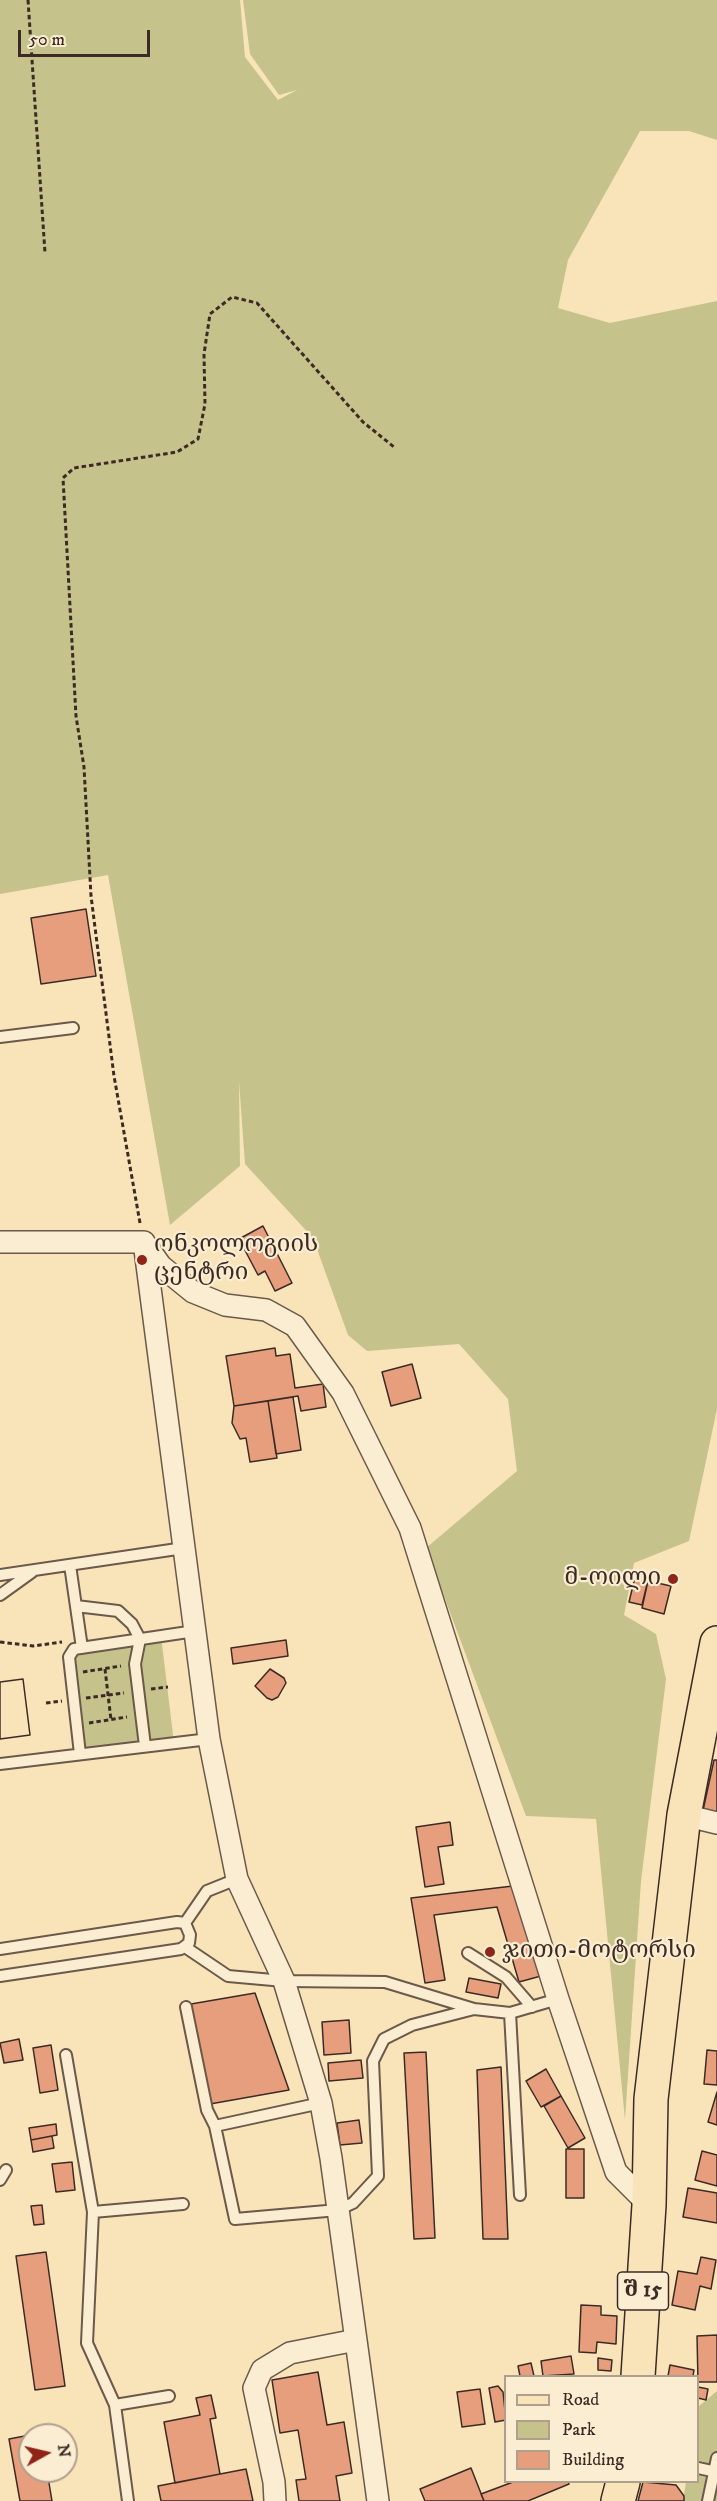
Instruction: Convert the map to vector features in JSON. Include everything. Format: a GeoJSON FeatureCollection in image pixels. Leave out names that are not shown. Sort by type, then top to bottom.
{"type":"FeatureCollection","features":[{"type":"Feature","properties":{"kind":"main road","name":"შ 15"},"geometry":{"type":"LineString","coordinates":[[638,2375],[649,2205],[651,2100],[684,1815],[709,1727],[717,1643]]}},
{"type":"Feature","properties":{"kind":"main road"},"geometry":{"type":"LineString","coordinates":[[618,2501],[622,2483]]}},
{"type":"Feature","properties":{"kind":"street"},"geometry":{"type":"LineString","coordinates":[[0,1242],[144,1242]]}},
{"type":"Feature","properties":{"kind":"street"},"geometry":{"type":"LineString","coordinates":[[144,1242],[209,1739],[237,1879],[284,1981],[321,2103],[378,2501]]}},
{"type":"Feature","properties":{"kind":"street"},"geometry":{"type":"LineString","coordinates":[[144,1242],[161,1266],[193,1292],[225,1305],[266,1310],[295,1326],[343,1393],[410,1528],[558,1999],[616,2172],[649,2205]]}},
{"type":"Feature","properties":{"kind":"street"},"geometry":{"type":"LineString","coordinates":[[684,1815],[717,1823]]}},
{"type":"Feature","properties":{"kind":"street"},"geometry":{"type":"LineString","coordinates":[[275,2501],[274,2482],[254,2388],[262,2370],[290,2354],[356,2340]]}},
{"type":"Feature","properties":{"kind":"lane"},"geometry":{"type":"LineString","coordinates":[[0,1037],[73,1028]]}},
{"type":"Feature","properties":{"kind":"lane"},"geometry":{"type":"LineString","coordinates":[[0,1575],[184,1548]]}},
{"type":"Feature","properties":{"kind":"lane"},"geometry":{"type":"LineString","coordinates":[[70,1565],[82,1648]]}},
{"type":"Feature","properties":{"kind":"lane"},"geometry":{"type":"LineString","coordinates":[[0,1594],[34,1570]]}},
{"type":"Feature","properties":{"kind":"lane"},"geometry":{"type":"LineString","coordinates":[[76,1606],[118,1611],[132,1624],[140,1638],[135,1664],[145,1746]]}},
{"type":"Feature","properties":{"kind":"lane"},"geometry":{"type":"LineString","coordinates":[[80,1754],[69,1657],[74,1649],[195,1631]]}},
{"type":"Feature","properties":{"kind":"lane"},"geometry":{"type":"LineString","coordinates":[[0,1764],[209,1739]]}},
{"type":"Feature","properties":{"kind":"lane"},"geometry":{"type":"LineString","coordinates":[[185,1923],[207,1891],[237,1879]]}},
{"type":"Feature","properties":{"kind":"lane"},"geometry":{"type":"LineString","coordinates":[[0,1949],[177,1922],[185,1923]]}},
{"type":"Feature","properties":{"kind":"lane"},"geometry":{"type":"LineString","coordinates":[[185,1923],[190,1935],[185,1947]]}},
{"type":"Feature","properties":{"kind":"lane"},"geometry":{"type":"LineString","coordinates":[[0,1976],[185,1947],[228,1977],[284,1981],[386,1982],[474,2009],[510,2013],[558,1999]]}},
{"type":"Feature","properties":{"kind":"lane"},"geometry":{"type":"LineString","coordinates":[[468,1953],[506,1977],[532,2007]]}},
{"type":"Feature","properties":{"kind":"lane"},"geometry":{"type":"LineString","coordinates":[[186,2007],[207,2110],[215,2126],[235,2219],[338,2210],[353,2203],[378,2176],[373,2061],[384,2038],[412,2025],[474,2009]]}},
{"type":"Feature","properties":{"kind":"lane"},"geometry":{"type":"LineString","coordinates":[[510,2013],[520,2195]]}},
{"type":"Feature","properties":{"kind":"lane"},"geometry":{"type":"LineString","coordinates":[[66,2055],[93,2212],[87,2343],[115,2406],[128,2501]]}},
{"type":"Feature","properties":{"kind":"lane"},"geometry":{"type":"LineString","coordinates":[[215,2126],[321,2103]]}},
{"type":"Feature","properties":{"kind":"lane"},"geometry":{"type":"LineString","coordinates":[[93,2212],[183,2204]]}},
{"type":"Feature","properties":{"kind":"lane"},"geometry":{"type":"LineString","coordinates":[[115,2406],[169,2396]]}},
{"type":"Feature","properties":{"kind":"lane"},"geometry":{"type":"LineString","coordinates":[[708,2501],[717,2458]]}},
{"type":"Feature","properties":{"kind":"lane"},"geometry":{"type":"LineString","coordinates":[[699,2468],[716,2471]]}},
{"type":"Feature","properties":{"kind":"path"},"geometry":{"type":"LineString","coordinates":[[27,0],[45,253]]}},
{"type":"Feature","properties":{"kind":"path"},"geometry":{"type":"LineString","coordinates":[[144,1242],[114,1076],[91,897],[84,767],[76,716],[63,478],[74,468],[177,452],[198,439],[205,404],[204,354],[210,314],[232,297],[257,303],[363,422],[394,447]]}},
{"type":"Feature","properties":{"kind":"path"},"geometry":{"type":"LineString","coordinates":[[0,1642],[33,1646],[53,1644],[80,1635]]}},
{"type":"Feature","properties":{"kind":"path"},"geometry":{"type":"LineString","coordinates":[[70,1674],[135,1664]]}},
{"type":"Feature","properties":{"kind":"path"},"geometry":{"type":"LineString","coordinates":[[105,1669],[111,1720]]}},
{"type":"Feature","properties":{"kind":"path"},"geometry":{"type":"LineString","coordinates":[[74,1699],[168,1687]]}},
{"type":"Feature","properties":{"kind":"path"},"geometry":{"type":"LineString","coordinates":[[77,1724],[141,1715]]}},
{"type":"Feature","properties":{"kind":"green space"},"geometry":{"type":"Polygon","coordinates":[[[0,0],[240,0],[245,57],[278,100],[297,90],[279,95],[250,54],[243,0],[717,0],[717,140],[689,131],[640,131],[568,260],[558,308],[610,323],[717,301],[717,1409],[689,1541],[634,1563],[624,1615],[656,1634],[666,1679],[641,1881],[625,2120],[596,1819],[526,1816],[426,1548],[517,1471],[508,1399],[459,1344],[367,1351],[348,1335],[313,1238],[245,1164],[239,1081],[240,1166],[170,1225],[108,875],[0,894],[0,0]]]}},
{"type":"Feature","properties":{"kind":"green space"},"geometry":{"type":"Polygon","coordinates":[[[161,1636],[174,1743],[80,1754],[69,1657],[74,1649],[161,1636]]]}},
{"type":"Feature","properties":{"kind":"green space"},"geometry":{"type":"Polygon","coordinates":[[[717,2391],[717,2501],[683,2501],[686,2483],[699,2483],[699,2406],[717,2391]]]}},
{"type":"Feature","properties":{"kind":"building"},"geometry":{"type":"Polygon","coordinates":[[[86,909],[96,976],[41,984],[31,918],[86,909]]]}},
{"type":"Feature","properties":{"kind":"building"},"geometry":{"type":"Polygon","coordinates":[[[263,1226],[292,1283],[275,1291],[265,1271],[258,1275],[239,1239],[263,1226]]]}},
{"type":"Feature","properties":{"kind":"building"},"geometry":{"type":"Polygon","coordinates":[[[275,1348],[276,1356],[290,1354],[295,1388],[323,1384],[326,1407],[301,1411],[298,1396],[234,1406],[226,1356],[275,1348]]]}},
{"type":"Feature","properties":{"kind":"building"},"geometry":{"type":"Polygon","coordinates":[[[412,1364],[421,1398],[391,1406],[382,1372],[412,1364]]]}},
{"type":"Feature","properties":{"kind":"building"},"geometry":{"type":"Polygon","coordinates":[[[293,1397],[301,1450],[276,1454],[268,1401],[293,1397]]]}},
{"type":"Feature","properties":{"kind":"building"},"geometry":{"type":"Polygon","coordinates":[[[268,1401],[277,1458],[250,1462],[246,1438],[240,1439],[232,1423],[234,1406],[268,1401]]]}},
{"type":"Feature","properties":{"kind":"building"},"geometry":{"type":"Polygon","coordinates":[[[636,1573],[649,1576],[642,1605],[629,1602],[636,1573]]]}},
{"type":"Feature","properties":{"kind":"building"},"geometry":{"type":"Polygon","coordinates":[[[648,1581],[671,1586],[664,1614],[642,1608],[648,1581]]]}},
{"type":"Feature","properties":{"kind":"building"},"geometry":{"type":"Polygon","coordinates":[[[286,1640],[288,1656],[233,1664],[231,1648],[286,1640]]]}},
{"type":"Feature","properties":{"kind":"building"},"geometry":{"type":"Polygon","coordinates":[[[270,1669],[284,1678],[286,1683],[278,1697],[272,1700],[255,1686],[270,1669]]]}},
{"type":"Feature","properties":{"kind":"building"},"geometry":{"type":"Polygon","coordinates":[[[23,1679],[30,1735],[0,1739],[0,1682],[23,1679]]]}},
{"type":"Feature","properties":{"kind":"building"},"geometry":{"type":"Polygon","coordinates":[[[23,1679],[30,1735],[0,1739],[0,1682],[23,1679]]]}},
{"type":"Feature","properties":{"kind":"building"},"geometry":{"type":"Polygon","coordinates":[[[714,1760],[717,1760],[717,1818],[702,1815],[714,1760]]]}},
{"type":"Feature","properties":{"kind":"building"},"geometry":{"type":"Polygon","coordinates":[[[450,1822],[453,1845],[438,1847],[444,1884],[425,1887],[416,1827],[450,1822]]]}},
{"type":"Feature","properties":{"kind":"building"},"geometry":{"type":"Polygon","coordinates":[[[513,1886],[541,1976],[519,1982],[497,1907],[434,1915],[445,1980],[425,1983],[411,1898],[513,1886]]]}},
{"type":"Feature","properties":{"kind":"building"},"geometry":{"type":"Polygon","coordinates":[[[469,1978],[501,1984],[498,1998],[466,1992],[469,1978]]]}},
{"type":"Feature","properties":{"kind":"building"},"geometry":{"type":"Polygon","coordinates":[[[255,1993],[289,2090],[210,2104],[191,2004],[255,1993]]]}},
{"type":"Feature","properties":{"kind":"building"},"geometry":{"type":"Polygon","coordinates":[[[349,2020],[351,2053],[324,2055],[322,2022],[349,2020]]]}},
{"type":"Feature","properties":{"kind":"building"},"geometry":{"type":"Polygon","coordinates":[[[19,2039],[23,2060],[4,2063],[0,2043],[19,2039]]]}},
{"type":"Feature","properties":{"kind":"building"},"geometry":{"type":"Polygon","coordinates":[[[51,2045],[58,2090],[40,2093],[33,2048],[51,2045]]]}},
{"type":"Feature","properties":{"kind":"building"},"geometry":{"type":"Polygon","coordinates":[[[707,2050],[717,2051],[717,2085],[704,2084],[707,2050]]]}},
{"type":"Feature","properties":{"kind":"building"},"geometry":{"type":"Polygon","coordinates":[[[426,2052],[435,2238],[414,2239],[404,2053],[426,2052]]]}},
{"type":"Feature","properties":{"kind":"building"},"geometry":{"type":"Polygon","coordinates":[[[361,2060],[363,2078],[329,2081],[328,2063],[361,2060]]]}},
{"type":"Feature","properties":{"kind":"building"},"geometry":{"type":"Polygon","coordinates":[[[501,2067],[508,2239],[483,2239],[477,2070],[501,2067]]]}},
{"type":"Feature","properties":{"kind":"building"},"geometry":{"type":"Polygon","coordinates":[[[546,2069],[561,2096],[541,2107],[526,2081],[546,2069]]]}},
{"type":"Feature","properties":{"kind":"building"},"geometry":{"type":"Polygon","coordinates":[[[717,2092],[717,2125],[708,2122],[717,2092]]]}},
{"type":"Feature","properties":{"kind":"building"},"geometry":{"type":"Polygon","coordinates":[[[561,2096],[585,2138],[568,2148],[544,2106],[561,2096]]]}},
{"type":"Feature","properties":{"kind":"building"},"geometry":{"type":"Polygon","coordinates":[[[359,2120],[362,2143],[340,2145],[337,2123],[359,2120]]]}},
{"type":"Feature","properties":{"kind":"building"},"geometry":{"type":"Polygon","coordinates":[[[56,2124],[57,2135],[31,2140],[29,2128],[56,2124]]]}},
{"type":"Feature","properties":{"kind":"building"},"geometry":{"type":"Polygon","coordinates":[[[52,2136],[54,2148],[33,2152],[31,2140],[52,2136]]]}},
{"type":"Feature","properties":{"kind":"building"},"geometry":{"type":"Polygon","coordinates":[[[566,2149],[584,2149],[584,2198],[566,2198],[566,2149]]]}},
{"type":"Feature","properties":{"kind":"building"},"geometry":{"type":"Polygon","coordinates":[[[702,2151],[717,2155],[717,2186],[695,2180],[702,2151]]]}},
{"type":"Feature","properties":{"kind":"building"},"geometry":{"type":"Polygon","coordinates":[[[72,2162],[75,2190],[56,2192],[52,2164],[72,2162]]]}},
{"type":"Feature","properties":{"kind":"building"},"geometry":{"type":"Polygon","coordinates":[[[688,2188],[717,2193],[717,2223],[683,2217],[688,2188]]]}},
{"type":"Feature","properties":{"kind":"building"},"geometry":{"type":"Polygon","coordinates":[[[42,2205],[44,2224],[34,2225],[31,2206],[42,2205]]]}},
{"type":"Feature","properties":{"kind":"building"},"geometry":{"type":"Polygon","coordinates":[[[46,2252],[65,2386],[35,2390],[16,2256],[46,2252]]]}},
{"type":"Feature","properties":{"kind":"building"},"geometry":{"type":"Polygon","coordinates":[[[701,2257],[716,2260],[711,2289],[700,2286],[695,2310],[672,2305],[678,2271],[697,2274],[701,2257]]]}},
{"type":"Feature","properties":{"kind":"building"},"geometry":{"type":"Polygon","coordinates":[[[581,2305],[601,2306],[601,2315],[617,2316],[616,2344],[597,2342],[596,2353],[579,2352],[581,2305]]]}},
{"type":"Feature","properties":{"kind":"building"},"geometry":{"type":"Polygon","coordinates":[[[717,2335],[717,2382],[699,2382],[697,2336],[717,2335]]]}},
{"type":"Feature","properties":{"kind":"building"},"geometry":{"type":"Polygon","coordinates":[[[571,2356],[574,2374],[543,2375],[541,2361],[571,2356]]]}},
{"type":"Feature","properties":{"kind":"building"},"geometry":{"type":"Polygon","coordinates":[[[598,2358],[612,2360],[611,2371],[598,2370],[598,2358]]]}},
{"type":"Feature","properties":{"kind":"building"},"geometry":{"type":"Polygon","coordinates":[[[531,2363],[534,2375],[520,2375],[518,2366],[531,2363]]]}},
{"type":"Feature","properties":{"kind":"building"},"geometry":{"type":"Polygon","coordinates":[[[670,2365],[694,2370],[693,2375],[668,2375],[670,2365]]]}},
{"type":"Feature","properties":{"kind":"building"},"geometry":{"type":"Polygon","coordinates":[[[318,2372],[327,2425],[344,2422],[352,2473],[336,2476],[340,2501],[299,2501],[296,2480],[306,2479],[298,2430],[280,2433],[272,2380],[318,2372]]]}},
{"type":"Feature","properties":{"kind":"building"},"geometry":{"type":"Polygon","coordinates":[[[498,2386],[503,2392],[504,2420],[495,2422],[489,2388],[498,2386]]]}},
{"type":"Feature","properties":{"kind":"building"},"geometry":{"type":"Polygon","coordinates":[[[699,2387],[708,2389],[706,2400],[699,2398],[699,2387]]]}},
{"type":"Feature","properties":{"kind":"building"},"geometry":{"type":"Polygon","coordinates":[[[480,2389],[485,2424],[462,2427],[457,2392],[480,2389]]]}},
{"type":"Feature","properties":{"kind":"building"},"geometry":{"type":"Polygon","coordinates":[[[211,2395],[216,2418],[210,2419],[220,2474],[175,2483],[164,2422],[200,2415],[196,2398],[211,2395]]]}},
{"type":"Feature","properties":{"kind":"building"},"geometry":{"type":"Polygon","coordinates":[[[18,2437],[18,2483],[49,2483],[52,2501],[20,2501],[9,2439],[18,2437]]]}},
{"type":"Feature","properties":{"kind":"building"},"geometry":{"type":"Polygon","coordinates":[[[471,2468],[484,2501],[425,2501],[420,2489],[471,2468]]]}},
{"type":"Feature","properties":{"kind":"building"},"geometry":{"type":"Polygon","coordinates":[[[246,2469],[253,2501],[161,2501],[158,2486],[246,2469]]]}},
{"type":"Feature","properties":{"kind":"building"},"geometry":{"type":"Polygon","coordinates":[[[510,2483],[569,2484],[528,2501],[484,2501],[481,2494],[510,2483]]]}},
{"type":"Feature","properties":{"kind":"building"},"geometry":{"type":"Polygon","coordinates":[[[643,2483],[676,2485],[684,2496],[684,2501],[638,2501],[643,2483]]]}},
{"type":"Feature","properties":{"kind":"place","name":"ონკოლოგიის ცენტრი"},"geometry":{"type":"Point","coordinates":[142,1260]}},
{"type":"Feature","properties":{"kind":"place","name":"მ-ოილი"},"geometry":{"type":"Point","coordinates":[673,1579]}},
{"type":"Feature","properties":{"kind":"place","name":"ჯითი-მოტორსი"},"geometry":{"type":"Point","coordinates":[490,1952]}}]}
